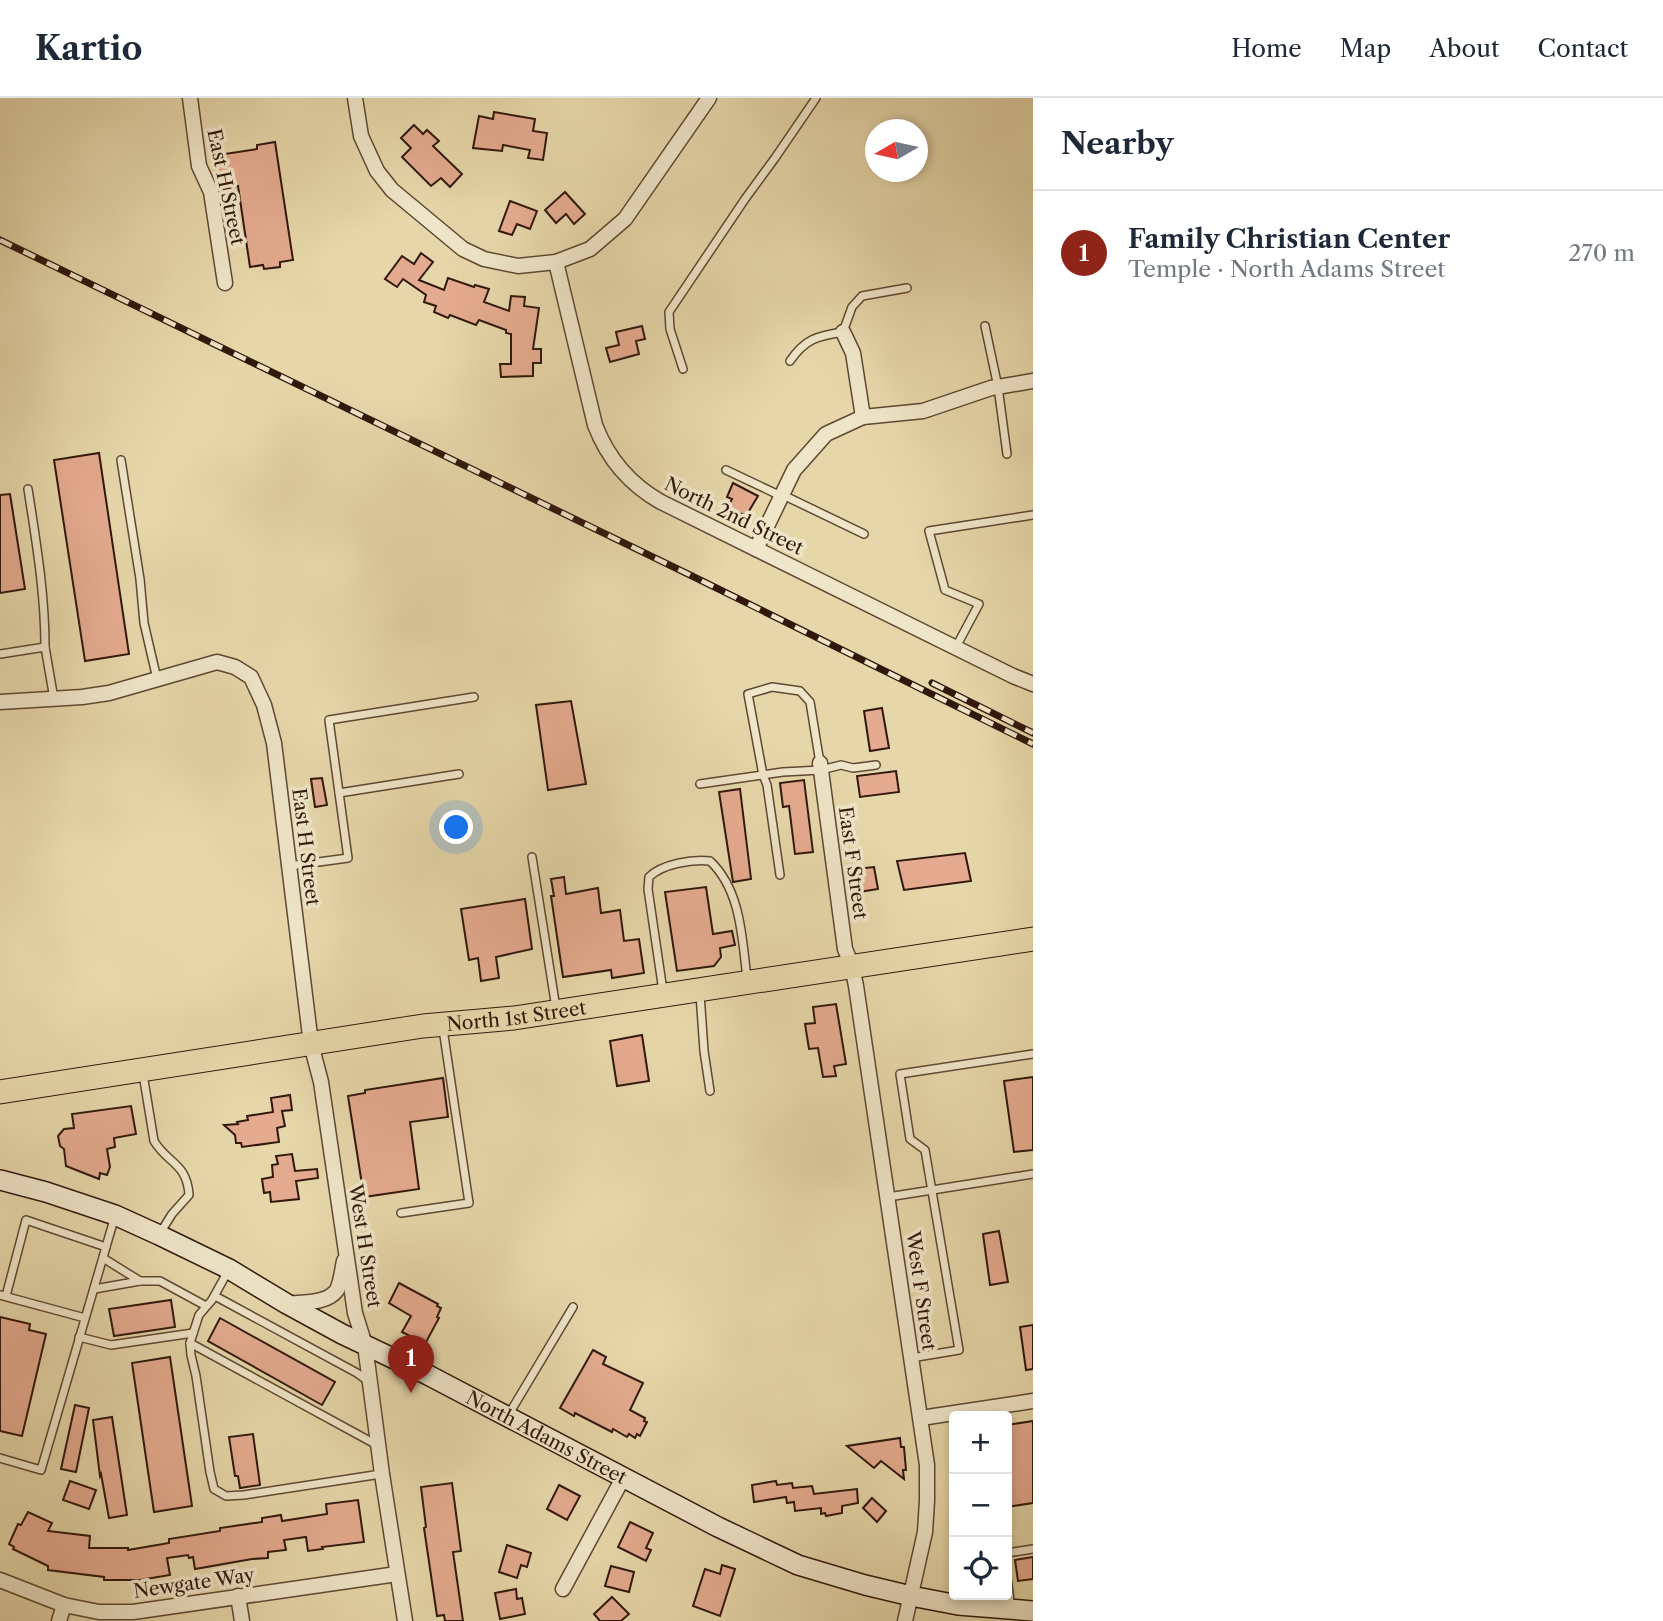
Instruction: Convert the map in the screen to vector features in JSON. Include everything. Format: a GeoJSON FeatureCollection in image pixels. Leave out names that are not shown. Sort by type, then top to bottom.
{"type":"FeatureCollection","features":[{"type":"Feature","properties":{"kind":"main road","name":"North 1st Street"},"geometry":{"type":"LineString","coordinates":[[0,1092],[442,1024],[556,1012],[1033,939]]}},
{"type":"Feature","properties":{"kind":"street","name":"East H Street"},"geometry":{"type":"LineString","coordinates":[[190,98],[199,166],[211,192],[225,283]]}},
{"type":"Feature","properties":{"kind":"street"},"geometry":{"type":"LineString","coordinates":[[355,98],[361,136],[377,171],[392,190],[463,249],[484,259],[518,266],[556,262],[590,249],[625,219],[709,98]]}},
{"type":"Feature","properties":{"kind":"street","name":"North 2nd Street"},"geometry":{"type":"LineString","coordinates":[[556,262],[595,425],[606,451],[632,482],[651,497],[1033,684]]}},
{"type":"Feature","properties":{"kind":"street"},"geometry":{"type":"LineString","coordinates":[[843,332],[853,354],[863,417]]}},
{"type":"Feature","properties":{"kind":"street"},"geometry":{"type":"LineString","coordinates":[[756,549],[794,470],[826,434],[863,417],[923,411],[998,387],[1033,381]]}},
{"type":"Feature","properties":{"kind":"street","name":"East H Street"},"geometry":{"type":"LineString","coordinates":[[158,680],[217,662],[235,667],[251,677],[264,705],[274,743],[311,1044]]}},
{"type":"Feature","properties":{"kind":"street"},"geometry":{"type":"LineString","coordinates":[[0,702],[82,698],[158,680]]}},
{"type":"Feature","properties":{"kind":"street","name":"East F Street"},"geometry":{"type":"LineString","coordinates":[[820,766],[845,949],[852,967]]}},
{"type":"Feature","properties":{"kind":"street","name":"West F Street"},"geometry":{"type":"LineString","coordinates":[[852,967],[927,1465],[928,1501],[922,1545],[905,1621]]}},
{"type":"Feature","properties":{"kind":"street","name":"West H Street"},"geometry":{"type":"LineString","coordinates":[[311,1044],[321,1082],[355,1314],[365,1345],[405,1621]]}},
{"type":"Feature","properties":{"kind":"street","name":"North Adams Street"},"geometry":{"type":"LineString","coordinates":[[0,1180],[47,1192],[115,1215],[159,1235],[229,1269],[287,1304],[365,1345],[428,1375],[718,1527],[798,1565],[911,1596],[958,1605],[1033,1611]]}},
{"type":"Feature","properties":{"kind":"street"},"geometry":{"type":"LineString","coordinates":[[287,1304],[319,1300],[335,1292],[346,1253]]}},
{"type":"Feature","properties":{"kind":"street"},"geometry":{"type":"LineString","coordinates":[[921,1419],[1033,1401]]}},
{"type":"Feature","properties":{"kind":"street"},"geometry":{"type":"LineString","coordinates":[[563,1589],[623,1478]]}},
{"type":"Feature","properties":{"kind":"street","name":"Newgate Way"},"geometry":{"type":"LineString","coordinates":[[0,1580],[64,1605],[99,1612],[134,1612],[397,1574]]}},
{"type":"Feature","properties":{"kind":"street"},"geometry":{"type":"LineString","coordinates":[[238,1596],[242,1621]]}},
{"type":"Feature","properties":{"kind":"street"},"geometry":{"type":"LineString","coordinates":[[59,1621],[64,1605]]}},
{"type":"Feature","properties":{"kind":"lane"},"geometry":{"type":"LineString","coordinates":[[682,369],[670,329],[670,312],[745,198],[816,98]]}},
{"type":"Feature","properties":{"kind":"lane"},"geometry":{"type":"LineString","coordinates":[[790,362],[805,344],[818,336],[843,332],[852,307],[862,296],[907,288]]}},
{"type":"Feature","properties":{"kind":"lane"},"geometry":{"type":"LineString","coordinates":[[985,326],[998,387],[1007,454]]}},
{"type":"Feature","properties":{"kind":"lane"},"geometry":{"type":"LineString","coordinates":[[121,460],[140,579],[144,623],[158,680]]}},
{"type":"Feature","properties":{"kind":"lane"},"geometry":{"type":"LineString","coordinates":[[726,470],[864,534]]}},
{"type":"Feature","properties":{"kind":"lane"},"geometry":{"type":"LineString","coordinates":[[27,489],[40,567],[45,647],[54,699]]}},
{"type":"Feature","properties":{"kind":"lane"},"geometry":{"type":"LineString","coordinates":[[956,647],[979,604],[944,590],[929,531],[1033,515]]}},
{"type":"Feature","properties":{"kind":"lane"},"geometry":{"type":"LineString","coordinates":[[0,654],[45,647]]}},
{"type":"Feature","properties":{"kind":"lane"},"geometry":{"type":"LineString","coordinates":[[780,875],[767,785],[748,694],[772,687],[800,691],[810,702],[820,766]]}},
{"type":"Feature","properties":{"kind":"lane"},"geometry":{"type":"LineString","coordinates":[[289,866],[348,858],[329,720],[474,697]]}},
{"type":"Feature","properties":{"kind":"lane"},"geometry":{"type":"LineString","coordinates":[[701,784],[820,766],[841,765],[853,768],[876,765]]}},
{"type":"Feature","properties":{"kind":"lane"},"geometry":{"type":"LineString","coordinates":[[339,793],[458,774]]}},
{"type":"Feature","properties":{"kind":"lane"},"geometry":{"type":"LineString","coordinates":[[532,857],[556,1012]]}},
{"type":"Feature","properties":{"kind":"lane"},"geometry":{"type":"LineString","coordinates":[[664,995],[648,889],[649,877],[663,867],[702,860],[710,861],[727,881],[740,923],[748,982]]}},
{"type":"Feature","properties":{"kind":"lane"},"geometry":{"type":"LineString","coordinates":[[699,990],[710,1091]]}},
{"type":"Feature","properties":{"kind":"lane"},"geometry":{"type":"LineString","coordinates":[[401,1213],[469,1203],[442,1024]]}},
{"type":"Feature","properties":{"kind":"lane"},"geometry":{"type":"LineString","coordinates":[[911,1358],[958,1350],[925,1150],[910,1139],[900,1074],[1033,1054]]}},
{"type":"Feature","properties":{"kind":"lane"},"geometry":{"type":"LineString","coordinates":[[143,1070],[154,1141],[182,1171],[188,1182],[189,1195],[172,1214],[159,1235]]}},
{"type":"Feature","properties":{"kind":"lane"},"geometry":{"type":"LineString","coordinates":[[888,1197],[1033,1174]]}},
{"type":"Feature","properties":{"kind":"lane"},"geometry":{"type":"LineString","coordinates":[[0,1458],[41,1470],[115,1215]]}},
{"type":"Feature","properties":{"kind":"lane"},"geometry":{"type":"LineString","coordinates":[[85,1318],[3,1295],[26,1220],[106,1247]]}},
{"type":"Feature","properties":{"kind":"lane"},"geometry":{"type":"LineString","coordinates":[[103,1258],[140,1281]]}},
{"type":"Feature","properties":{"kind":"lane"},"geometry":{"type":"LineString","coordinates":[[229,1269],[215,1296],[199,1315],[190,1343],[214,1489],[226,1496],[244,1495],[382,1474]]}},
{"type":"Feature","properties":{"kind":"lane"},"geometry":{"type":"LineString","coordinates":[[94,1289],[140,1281],[160,1282],[206,1306]]}},
{"type":"Feature","properties":{"kind":"lane"},"geometry":{"type":"LineString","coordinates":[[215,1296],[370,1382]]}},
{"type":"Feature","properties":{"kind":"lane"},"geometry":{"type":"LineString","coordinates":[[507,1418],[573,1307]]}},
{"type":"Feature","properties":{"kind":"lane"},"geometry":{"type":"LineString","coordinates":[[79,1337],[111,1345],[194,1333]]}},
{"type":"Feature","properties":{"kind":"lane"},"geometry":{"type":"LineString","coordinates":[[190,1343],[378,1446]]}},
{"type":"Feature","properties":{"kind":"lane"},"geometry":{"type":"LineString","coordinates":[[1012,1552],[1033,1549]]}},
{"type":"Feature","properties":{"kind":"lane"},"geometry":{"type":"LineString","coordinates":[[1010,1600],[1011,1610]]}},
{"type":"Feature","properties":{"kind":"building"},"geometry":{"type":"Polygon","coordinates":[[[494,112],[535,119],[533,131],[547,133],[543,160],[528,158],[530,150],[503,145],[502,151],[473,148],[479,116],[493,119],[494,112]]]}},
{"type":"Feature","properties":{"kind":"building"},"geometry":{"type":"Polygon","coordinates":[[[414,125],[423,134],[427,130],[439,141],[433,146],[462,174],[450,187],[441,178],[431,186],[402,157],[411,148],[401,138],[414,125]]]}},
{"type":"Feature","properties":{"kind":"building"},"geometry":{"type":"Polygon","coordinates":[[[275,142],[293,260],[280,262],[280,267],[250,267],[238,186],[223,189],[222,178],[217,179],[215,166],[220,165],[218,155],[257,149],[257,145],[275,142]]]}},
{"type":"Feature","properties":{"kind":"building"},"geometry":{"type":"Polygon","coordinates":[[[565,192],[585,214],[574,224],[566,214],[556,223],[545,210],[565,192]]]}},
{"type":"Feature","properties":{"kind":"building"},"geometry":{"type":"Polygon","coordinates":[[[510,201],[537,211],[530,229],[517,224],[512,235],[499,231],[510,201]]]}},
{"type":"Feature","properties":{"kind":"building"},"geometry":{"type":"Polygon","coordinates":[[[421,253],[433,262],[419,280],[444,290],[448,278],[489,289],[484,302],[509,311],[511,296],[525,297],[524,306],[539,308],[533,349],[541,349],[541,363],[533,363],[533,376],[501,377],[500,364],[511,364],[511,334],[506,333],[506,330],[479,320],[476,325],[450,315],[448,318],[434,312],[436,306],[424,302],[426,295],[403,279],[397,287],[385,279],[402,256],[414,264],[421,253]]]}},
{"type":"Feature","properties":{"kind":"building"},"geometry":{"type":"Polygon","coordinates":[[[642,326],[645,339],[636,341],[639,354],[610,362],[606,348],[619,345],[616,332],[642,326]]]}},
{"type":"Feature","properties":{"kind":"building"},"geometry":{"type":"Polygon","coordinates":[[[99,453],[129,654],[85,661],[54,460],[99,453]]]}},
{"type":"Feature","properties":{"kind":"building"},"geometry":{"type":"Polygon","coordinates":[[[733,483],[758,496],[746,516],[728,507],[732,499],[727,497],[733,483]]]}},
{"type":"Feature","properties":{"kind":"building"},"geometry":{"type":"Polygon","coordinates":[[[10,494],[25,589],[0,593],[0,495],[10,494]]]}},
{"type":"Feature","properties":{"kind":"building"},"geometry":{"type":"Polygon","coordinates":[[[571,701],[586,784],[548,790],[536,705],[571,701]]]}},
{"type":"Feature","properties":{"kind":"building"},"geometry":{"type":"Polygon","coordinates":[[[882,708],[889,748],[870,751],[864,711],[882,708]]]}},
{"type":"Feature","properties":{"kind":"building"},"geometry":{"type":"Polygon","coordinates":[[[896,771],[899,792],[860,797],[857,776],[896,771]]]}},
{"type":"Feature","properties":{"kind":"building"},"geometry":{"type":"Polygon","coordinates":[[[322,778],[327,805],[315,807],[311,779],[322,778]]]}},
{"type":"Feature","properties":{"kind":"building"},"geometry":{"type":"Polygon","coordinates":[[[804,780],[813,852],[795,854],[789,806],[783,807],[780,783],[804,780]]]}},
{"type":"Feature","properties":{"kind":"building"},"geometry":{"type":"Polygon","coordinates":[[[740,789],[751,879],[733,882],[719,792],[740,789]]]}},
{"type":"Feature","properties":{"kind":"building"},"geometry":{"type":"Polygon","coordinates":[[[965,853],[971,881],[904,890],[897,861],[965,853]]]}},
{"type":"Feature","properties":{"kind":"building"},"geometry":{"type":"Polygon","coordinates":[[[874,867],[878,889],[859,892],[856,869],[874,867]]]}},
{"type":"Feature","properties":{"kind":"building"},"geometry":{"type":"Polygon","coordinates":[[[564,877],[566,894],[598,888],[601,913],[620,910],[624,941],[639,939],[644,973],[612,978],[611,970],[563,977],[551,879],[564,877]]]}},
{"type":"Feature","properties":{"kind":"building"},"geometry":{"type":"Polygon","coordinates":[[[706,887],[713,934],[732,931],[735,945],[720,948],[721,957],[714,966],[677,971],[665,892],[706,887]]]}},
{"type":"Feature","properties":{"kind":"building"},"geometry":{"type":"Polygon","coordinates":[[[525,899],[532,949],[496,957],[499,978],[481,981],[478,958],[469,960],[461,909],[525,899]]]}},
{"type":"Feature","properties":{"kind":"building"},"geometry":{"type":"Polygon","coordinates":[[[836,1004],[846,1064],[834,1066],[836,1076],[823,1077],[818,1048],[809,1049],[805,1024],[815,1023],[813,1007],[836,1004]]]}},
{"type":"Feature","properties":{"kind":"building"},"geometry":{"type":"Polygon","coordinates":[[[642,1035],[649,1081],[617,1086],[610,1041],[642,1035]]]}},
{"type":"Feature","properties":{"kind":"building"},"geometry":{"type":"Polygon","coordinates":[[[1033,1077],[1033,1150],[1014,1152],[1004,1081],[1033,1077]]]}},
{"type":"Feature","properties":{"kind":"building"},"geometry":{"type":"Polygon","coordinates":[[[443,1078],[448,1117],[410,1122],[419,1189],[364,1197],[348,1096],[365,1093],[365,1090],[443,1078]]]}},
{"type":"Feature","properties":{"kind":"building"},"geometry":{"type":"Polygon","coordinates":[[[290,1095],[292,1110],[282,1111],[285,1126],[277,1128],[279,1142],[242,1147],[241,1143],[236,1143],[235,1135],[224,1125],[238,1124],[237,1122],[248,1120],[247,1116],[273,1112],[271,1098],[290,1095]]]}},
{"type":"Feature","properties":{"kind":"building"},"geometry":{"type":"Polygon","coordinates":[[[131,1106],[136,1134],[114,1138],[115,1147],[107,1149],[110,1167],[107,1175],[100,1173],[99,1179],[66,1166],[64,1149],[60,1146],[58,1136],[64,1129],[74,1128],[72,1114],[131,1106]]]}},
{"type":"Feature","properties":{"kind":"building"},"geometry":{"type":"Polygon","coordinates":[[[292,1154],[295,1171],[317,1169],[318,1178],[296,1181],[299,1199],[271,1202],[270,1192],[264,1193],[262,1179],[273,1177],[272,1165],[278,1164],[276,1156],[292,1154]]]}},
{"type":"Feature","properties":{"kind":"building"},"geometry":{"type":"Polygon","coordinates":[[[999,1231],[1008,1282],[990,1285],[983,1234],[999,1231]]]}},
{"type":"Feature","properties":{"kind":"building"},"geometry":{"type":"Polygon","coordinates":[[[399,1283],[441,1308],[437,1317],[439,1318],[425,1344],[402,1332],[411,1316],[389,1303],[399,1283]]]}},
{"type":"Feature","properties":{"kind":"building"},"geometry":{"type":"Polygon","coordinates":[[[171,1300],[175,1327],[114,1336],[109,1309],[171,1300]]]}},
{"type":"Feature","properties":{"kind":"building"},"geometry":{"type":"Polygon","coordinates":[[[0,1317],[30,1324],[29,1330],[46,1334],[22,1436],[0,1431],[0,1317]]]}},
{"type":"Feature","properties":{"kind":"building"},"geometry":{"type":"Polygon","coordinates":[[[220,1318],[335,1382],[322,1405],[208,1341],[220,1318]]]}},
{"type":"Feature","properties":{"kind":"building"},"geometry":{"type":"Polygon","coordinates":[[[1033,1325],[1033,1369],[1026,1370],[1020,1327],[1033,1325]]]}},
{"type":"Feature","properties":{"kind":"building"},"geometry":{"type":"Polygon","coordinates":[[[593,1350],[606,1357],[603,1364],[643,1383],[630,1410],[645,1418],[644,1421],[647,1422],[640,1436],[637,1434],[635,1438],[629,1434],[627,1437],[613,1429],[612,1432],[560,1408],[593,1350]]]}},
{"type":"Feature","properties":{"kind":"building"},"geometry":{"type":"Polygon","coordinates":[[[170,1357],[192,1506],[154,1512],[132,1363],[170,1357]]]}},
{"type":"Feature","properties":{"kind":"building"},"geometry":{"type":"Polygon","coordinates":[[[75,1405],[89,1408],[76,1472],[61,1469],[75,1405]]]}},
{"type":"Feature","properties":{"kind":"building"},"geometry":{"type":"Polygon","coordinates":[[[112,1417],[127,1515],[109,1518],[101,1474],[100,1476],[93,1420],[112,1417]]]}},
{"type":"Feature","properties":{"kind":"building"},"geometry":{"type":"Polygon","coordinates":[[[1033,1421],[1033,1503],[1012,1506],[1012,1474],[1012,1424],[1033,1421]]]}},
{"type":"Feature","properties":{"kind":"building"},"geometry":{"type":"Polygon","coordinates":[[[253,1434],[260,1485],[240,1488],[238,1476],[235,1476],[229,1437],[253,1434]]]}},
{"type":"Feature","properties":{"kind":"building"},"geometry":{"type":"Polygon","coordinates":[[[900,1438],[901,1447],[904,1447],[904,1479],[881,1461],[874,1468],[847,1446],[900,1438]]]}},
{"type":"Feature","properties":{"kind":"building"},"geometry":{"type":"Polygon","coordinates":[[[70,1481],[96,1490],[89,1509],[63,1500],[70,1481]]]}},
{"type":"Feature","properties":{"kind":"building"},"geometry":{"type":"Polygon","coordinates":[[[776,1481],[777,1485],[792,1483],[793,1488],[812,1486],[814,1494],[857,1489],[858,1503],[842,1506],[842,1513],[826,1516],[825,1513],[821,1514],[821,1508],[795,1511],[794,1502],[787,1503],[786,1497],[754,1502],[752,1485],[776,1481]]]}},
{"type":"Feature","properties":{"kind":"building"},"geometry":{"type":"Polygon","coordinates":[[[452,1483],[461,1551],[453,1552],[463,1621],[445,1621],[444,1615],[437,1616],[424,1528],[421,1487],[452,1483]]]}},
{"type":"Feature","properties":{"kind":"building"},"geometry":{"type":"Polygon","coordinates":[[[559,1485],[580,1496],[567,1520],[547,1509],[559,1485]]]}},
{"type":"Feature","properties":{"kind":"building"},"geometry":{"type":"Polygon","coordinates":[[[872,1498],[886,1511],[877,1522],[863,1508],[872,1498]]]}},
{"type":"Feature","properties":{"kind":"building"},"geometry":{"type":"Polygon","coordinates":[[[358,1500],[364,1542],[308,1551],[306,1537],[284,1540],[286,1550],[268,1552],[268,1558],[195,1569],[193,1557],[189,1558],[188,1555],[167,1558],[170,1575],[140,1580],[104,1580],[104,1577],[48,1570],[48,1566],[13,1549],[9,1544],[18,1524],[21,1525],[28,1512],[52,1523],[48,1531],[90,1536],[89,1548],[128,1550],[169,1543],[169,1539],[220,1531],[220,1528],[262,1522],[262,1518],[281,1515],[282,1521],[327,1514],[326,1504],[358,1500]]]}},
{"type":"Feature","properties":{"kind":"building"},"geometry":{"type":"Polygon","coordinates":[[[630,1522],[653,1533],[646,1548],[651,1550],[646,1561],[618,1547],[630,1522]]]}},
{"type":"Feature","properties":{"kind":"building"},"geometry":{"type":"Polygon","coordinates":[[[507,1545],[531,1553],[527,1567],[521,1565],[517,1578],[499,1572],[507,1545]]]}},
{"type":"Feature","properties":{"kind":"building"},"geometry":{"type":"Polygon","coordinates":[[[1033,1557],[1033,1579],[1018,1581],[1015,1560],[1033,1557]]]}},
{"type":"Feature","properties":{"kind":"building"},"geometry":{"type":"Polygon","coordinates":[[[722,1565],[735,1569],[720,1616],[693,1606],[705,1569],[720,1574],[722,1565]]]}},
{"type":"Feature","properties":{"kind":"building"},"geometry":{"type":"Polygon","coordinates":[[[611,1566],[634,1572],[629,1592],[605,1586],[611,1566]]]}},
{"type":"Feature","properties":{"kind":"building"},"geometry":{"type":"Polygon","coordinates":[[[516,1589],[517,1599],[522,1598],[525,1614],[500,1619],[495,1593],[516,1589]]]}},
{"type":"Feature","properties":{"kind":"building"},"geometry":{"type":"Polygon","coordinates":[[[612,1597],[629,1614],[621,1621],[600,1621],[594,1614],[612,1597]]]}},
{"type":"Feature","properties":{"kind":"railway"},"geometry":{"type":"LineString","coordinates":[[0,240],[1033,744]]}},
{"type":"Feature","properties":{"kind":"railway"},"geometry":{"type":"LineString","coordinates":[[932,683],[1033,733]]}},
{"type":"Feature","properties":{"kind":"place","name":"Family Christian Center"},"geometry":{"type":"Point","coordinates":[411,1393]}}]}
